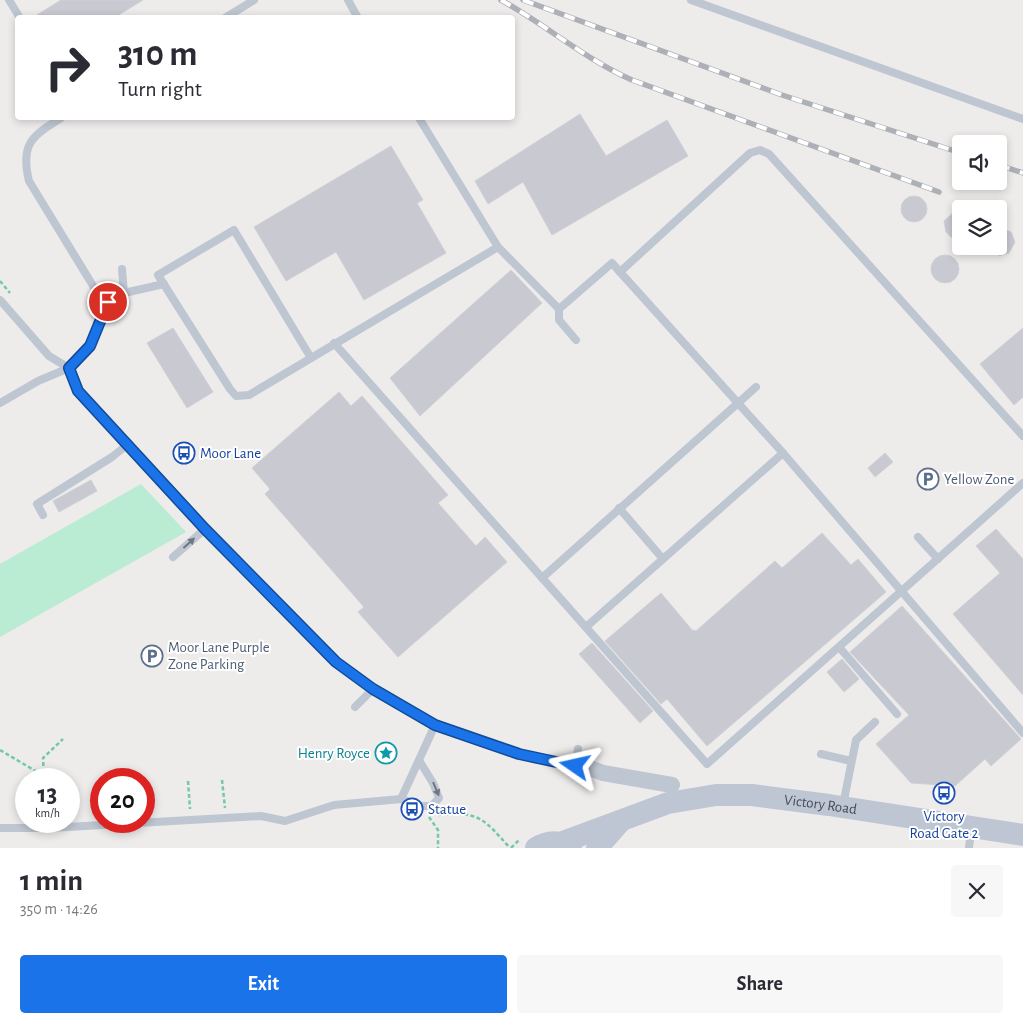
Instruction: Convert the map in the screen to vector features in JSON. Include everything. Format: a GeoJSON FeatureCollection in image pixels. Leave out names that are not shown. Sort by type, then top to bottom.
{"type":"FeatureCollection","features":[{"type":"Feature","properties":{"kind":"street"},"geometry":{"type":"LineString","coordinates":[[582,767],[603,773],[672,785]]}},
{"type":"Feature","properties":{"kind":"street","name":"Victory Road"},"geometry":{"type":"LineString","coordinates":[[536,848],[544,843],[565,845],[668,803],[716,795],[752,795],[843,807],[970,837],[1023,834]]}},
{"type":"Feature","properties":{"kind":"street","name":"Victory Road"},"geometry":{"type":"LineString","coordinates":[[597,848],[621,821]]}},
{"type":"Feature","properties":{"kind":"lane"},"geometry":{"type":"LineString","coordinates":[[9,0],[18,15]]}},
{"type":"Feature","properties":{"kind":"lane"},"geometry":{"type":"LineString","coordinates":[[230,15],[254,0]]}},
{"type":"Feature","properties":{"kind":"lane"},"geometry":{"type":"LineString","coordinates":[[348,0],[356,15]]}},
{"type":"Feature","properties":{"kind":"lane"},"geometry":{"type":"LineString","coordinates":[[690,0],[1023,119]]}},
{"type":"Feature","properties":{"kind":"lane"},"geometry":{"type":"LineString","coordinates":[[56,120],[39,131],[28,146],[25,162],[29,181],[106,307]]}},
{"type":"Feature","properties":{"kind":"lane"},"geometry":{"type":"LineString","coordinates":[[420,120],[498,247],[559,309],[559,320],[576,340]]}},
{"type":"Feature","properties":{"kind":"lane"},"geometry":{"type":"LineString","coordinates":[[620,272],[750,153],[760,150],[769,154],[1023,436]]}},
{"type":"Feature","properties":{"kind":"lane"},"geometry":{"type":"LineString","coordinates":[[310,358],[234,230],[158,275],[236,396],[249,395],[498,247]]}},
{"type":"Feature","properties":{"kind":"lane"},"geometry":{"type":"LineString","coordinates":[[559,309],[612,262],[783,453],[900,592],[1023,733]]}},
{"type":"Feature","properties":{"kind":"lane"},"geometry":{"type":"LineString","coordinates":[[122,269],[124,293]]}},
{"type":"Feature","properties":{"kind":"lane"},"geometry":{"type":"LineString","coordinates":[[0,403],[38,381],[69,368],[90,346],[108,302],[124,293],[164,284]]}},
{"type":"Feature","properties":{"kind":"lane"},"geometry":{"type":"LineString","coordinates":[[0,300],[48,356],[69,368],[78,391],[127,445],[205,529],[314,642],[336,662],[373,689],[435,725],[519,754],[582,767],[578,749]]}},
{"type":"Feature","properties":{"kind":"lane"},"geometry":{"type":"LineString","coordinates":[[334,343],[707,764],[1023,483]]}},
{"type":"Feature","properties":{"kind":"lane"},"geometry":{"type":"LineString","coordinates":[[542,578],[756,386]]}},
{"type":"Feature","properties":{"kind":"lane"},"geometry":{"type":"LineString","coordinates":[[43,515],[37,504],[112,457],[127,445]]}},
{"type":"Feature","properties":{"kind":"lane"},"geometry":{"type":"LineString","coordinates":[[586,627],[783,453]]}},
{"type":"Feature","properties":{"kind":"lane"},"geometry":{"type":"LineString","coordinates":[[619,508],[663,559]]}},
{"type":"Feature","properties":{"kind":"lane"},"geometry":{"type":"LineString","coordinates":[[173,557],[205,529]]}},
{"type":"Feature","properties":{"kind":"lane"},"geometry":{"type":"LineString","coordinates":[[918,537],[938,559]]}},
{"type":"Feature","properties":{"kind":"lane"},"geometry":{"type":"LineString","coordinates":[[839,647],[897,714]]}},
{"type":"Feature","properties":{"kind":"lane"},"geometry":{"type":"LineString","coordinates":[[355,708],[373,689]]}},
{"type":"Feature","properties":{"kind":"lane"},"geometry":{"type":"LineString","coordinates":[[843,807],[856,740],[875,722]]}},
{"type":"Feature","properties":{"kind":"lane"},"geometry":{"type":"LineString","coordinates":[[401,799],[420,762],[435,725]]}},
{"type":"Feature","properties":{"kind":"lane"},"geometry":{"type":"LineString","coordinates":[[821,754],[851,761]]}},
{"type":"Feature","properties":{"kind":"lane"},"geometry":{"type":"LineString","coordinates":[[0,828],[190,821],[261,816],[285,821],[334,806],[401,799],[421,806],[432,806],[439,798],[434,783],[420,762]]}},
{"type":"Feature","properties":{"kind":"path"},"geometry":{"type":"LineString","coordinates":[[44,768],[43,758],[62,739]]}},
{"type":"Feature","properties":{"kind":"path"},"geometry":{"type":"LineString","coordinates":[[0,750],[29,768]]}},
{"type":"Feature","properties":{"kind":"path"},"geometry":{"type":"LineString","coordinates":[[222,780],[226,819]]}},
{"type":"Feature","properties":{"kind":"path"},"geometry":{"type":"LineString","coordinates":[[188,781],[190,821]]}},
{"type":"Feature","properties":{"kind":"path"},"geometry":{"type":"LineString","coordinates":[[421,806],[438,830],[438,848]]}},
{"type":"Feature","properties":{"kind":"path"},"geometry":{"type":"LineString","coordinates":[[429,816],[463,812],[482,820],[510,848]]}},
{"type":"Feature","properties":{"kind":"green space"},"geometry":{"type":"Polygon","coordinates":[[[141,484],[186,532],[0,637],[0,564],[141,484]]]}},
{"type":"Feature","properties":{"kind":"building"},"geometry":{"type":"Polygon","coordinates":[[[61,0],[143,0],[119,15],[37,15],[61,0]]]}},
{"type":"Feature","properties":{"kind":"building"},"geometry":{"type":"Polygon","coordinates":[[[580,114],[606,156],[667,120],[688,156],[552,235],[523,182],[488,204],[475,181],[580,114]]]}},
{"type":"Feature","properties":{"kind":"building"},"geometry":{"type":"Polygon","coordinates":[[[391,146],[423,200],[417,203],[446,253],[364,300],[336,252],[286,281],[254,227],[391,146]]]}},
{"type":"Feature","properties":{"kind":"building"},"geometry":{"type":"Polygon","coordinates":[[[914,196],[923,200],[927,209],[923,218],[914,222],[905,218],[901,209],[905,200],[914,196]]]}},
{"type":"Feature","properties":{"kind":"building"},"geometry":{"type":"Polygon","coordinates":[[[952,214],[952,238],[946,232],[944,221],[952,214]]]}},
{"type":"Feature","properties":{"kind":"building"},"geometry":{"type":"Polygon","coordinates":[[[1007,230],[1011,232],[1015,242],[1007,254],[1007,230]]]}},
{"type":"Feature","properties":{"kind":"building"},"geometry":{"type":"Polygon","coordinates":[[[945,255],[955,259],[959,269],[955,279],[945,283],[935,279],[931,269],[935,259],[945,255]]]}},
{"type":"Feature","properties":{"kind":"building"},"geometry":{"type":"Polygon","coordinates":[[[511,270],[542,303],[420,416],[390,378],[511,270]]]}},
{"type":"Feature","properties":{"kind":"building"},"geometry":{"type":"Polygon","coordinates":[[[173,328],[213,392],[187,408],[147,343],[173,328]]]}},
{"type":"Feature","properties":{"kind":"building"},"geometry":{"type":"Polygon","coordinates":[[[1023,328],[1023,397],[1014,405],[980,364],[1023,328]]]}},
{"type":"Feature","properties":{"kind":"building"},"geometry":{"type":"Polygon","coordinates":[[[339,392],[351,406],[362,396],[448,495],[438,503],[476,546],[485,537],[507,562],[398,657],[358,612],[364,607],[265,494],[270,489],[252,468],[339,392]]]}},
{"type":"Feature","properties":{"kind":"building"},"geometry":{"type":"Polygon","coordinates":[[[885,453],[893,462],[875,477],[868,468],[885,453]]]}},
{"type":"Feature","properties":{"kind":"building"},"geometry":{"type":"Polygon","coordinates":[[[91,480],[97,491],[59,512],[53,501],[91,480]]]}},
{"type":"Feature","properties":{"kind":"building"},"geometry":{"type":"Polygon","coordinates":[[[996,529],[1023,559],[1023,695],[953,614],[1000,573],[976,546],[996,529]]]}},
{"type":"Feature","properties":{"kind":"building"},"geometry":{"type":"Polygon","coordinates":[[[822,533],[851,565],[858,559],[886,592],[707,746],[667,699],[661,704],[605,641],[661,593],[692,630],[696,631],[775,561],[782,568],[822,533]]]}},
{"type":"Feature","properties":{"kind":"building"},"geometry":{"type":"Polygon","coordinates":[[[902,606],[1021,739],[991,766],[985,759],[955,786],[911,783],[876,744],[909,715],[850,652],[902,606]]]}},
{"type":"Feature","properties":{"kind":"building"},"geometry":{"type":"Polygon","coordinates":[[[592,643],[653,711],[640,723],[579,654],[592,643]]]}},
{"type":"Feature","properties":{"kind":"building"},"geometry":{"type":"Polygon","coordinates":[[[842,659],[859,679],[844,692],[827,672],[842,659]]]}},
{"type":"Feature","properties":{"kind":"railway"},"geometry":{"type":"LineString","coordinates":[[501,0],[598,62],[632,80],[939,192]]}},
{"type":"Feature","properties":{"kind":"railway"},"geometry":{"type":"LineString","coordinates":[[523,0],[782,95],[952,150]]}},
{"type":"Feature","properties":{"kind":"railway"},"geometry":{"type":"LineString","coordinates":[[1007,168],[1023,173]]}},
{"type":"Feature","properties":{"kind":"place","name":"Moor Lane"},"geometry":{"type":"Point","coordinates":[184,453]}},
{"type":"Feature","properties":{"kind":"place","name":"Yellow Zone"},"geometry":{"type":"Point","coordinates":[928,479]}},
{"type":"Feature","properties":{"kind":"place","name":"Moor Lane Purple Zone Parking"},"geometry":{"type":"Point","coordinates":[152,656]}},
{"type":"Feature","properties":{"kind":"place","name":"Henry Royce"},"geometry":{"type":"Point","coordinates":[386,753]}},
{"type":"Feature","properties":{"kind":"place","name":"Victory Road Gate 2"},"geometry":{"type":"Point","coordinates":[944,793]}},
{"type":"Feature","properties":{"kind":"place","name":"Statue"},"geometry":{"type":"Point","coordinates":[412,809]}},
{"type":"Feature","properties":{"kind":"route"},"geometry":{"type":"LineString","coordinates":[[108,302],[90,346],[69,368],[78,391],[205,529],[314,642],[336,662],[373,689],[435,725],[519,754],[575,766]]}}]}
